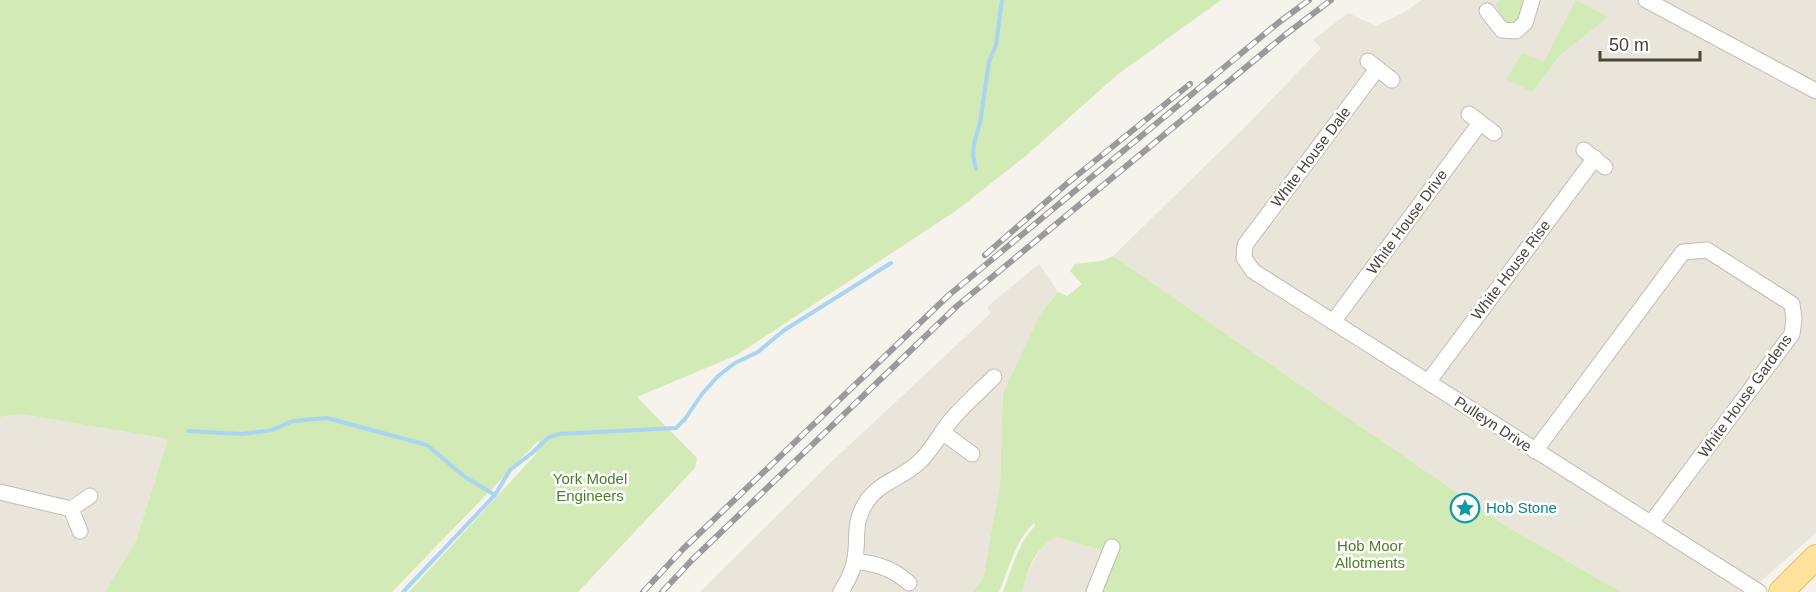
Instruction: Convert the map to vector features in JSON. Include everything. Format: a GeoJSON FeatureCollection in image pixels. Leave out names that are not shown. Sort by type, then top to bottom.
{"type":"FeatureCollection","features":[{"type":"Feature","properties":{"kind":"main road"},"geometry":{"type":"LineString","coordinates":[[1781,592],[1816,557]]}},
{"type":"Feature","properties":{"kind":"street"},"geometry":{"type":"LineString","coordinates":[[1487,11],[1502,30],[1516,31],[1525,23],[1532,0]]}},
{"type":"Feature","properties":{"kind":"street"},"geometry":{"type":"LineString","coordinates":[[1646,0],[1816,91]]}},
{"type":"Feature","properties":{"kind":"street","name":"White House Dale"},"geometry":{"type":"LineString","coordinates":[[1245,245],[1372,65],[1392,80]]}},
{"type":"Feature","properties":{"kind":"street","name":"White House Drive"},"geometry":{"type":"LineString","coordinates":[[1333,322],[1474,118],[1494,134]]}},
{"type":"Feature","properties":{"kind":"street","name":"White House Rise"},"geometry":{"type":"LineString","coordinates":[[1428,382],[1595,158]]}},
{"type":"Feature","properties":{"kind":"street","name":"Pulleyn Drive"},"geometry":{"type":"LineString","coordinates":[[1245,245],[1245,258],[1253,271],[1759,592]]}},
{"type":"Feature","properties":{"kind":"street","name":"White House Gardens"},"geometry":{"type":"LineString","coordinates":[[1535,451],[1683,252],[1707,250],[1792,304],[1794,319],[1792,334],[1651,523]]}},
{"type":"Feature","properties":{"kind":"street"},"geometry":{"type":"LineString","coordinates":[[841,592],[849,579],[855,561],[859,516],[867,501],[876,489],[908,472],[920,462],[952,419],[994,377]]}},
{"type":"Feature","properties":{"kind":"street"},"geometry":{"type":"LineString","coordinates":[[942,432],[972,454]]}},
{"type":"Feature","properties":{"kind":"street"},"geometry":{"type":"LineString","coordinates":[[0,492],[71,509],[90,496]]}},
{"type":"Feature","properties":{"kind":"street"},"geometry":{"type":"LineString","coordinates":[[71,509],[80,531]]}},
{"type":"Feature","properties":{"kind":"street"},"geometry":{"type":"LineString","coordinates":[[1094,592],[1112,547]]}},
{"type":"Feature","properties":{"kind":"street"},"geometry":{"type":"LineString","coordinates":[[855,561],[888,568],[909,583]]}},
{"type":"Feature","properties":{"kind":"shaded area"},"geometry":{"type":"Polygon","coordinates":[[[1422,0],[1816,0],[1816,533],[1748,592],[1621,592],[1501,523],[1113,256],[1247,125],[1321,48],[1313,40],[1348,13],[1376,26],[1403,13],[1422,0]]]}},
{"type":"Feature","properties":{"kind":"shaded area"},"geometry":{"type":"Polygon","coordinates":[[[1039,264],[1058,292],[1040,314],[1003,393],[1000,484],[983,579],[972,592],[700,592],[828,465],[991,313],[987,307],[1039,264]]]}},
{"type":"Feature","properties":{"kind":"shaded area"},"geometry":{"type":"Polygon","coordinates":[[[21,414],[168,439],[136,541],[105,592],[0,592],[0,500],[61,515],[77,537],[88,530],[82,520],[84,510],[98,499],[89,487],[68,499],[58,500],[0,486],[0,417],[21,414]]]}},
{"type":"Feature","properties":{"kind":"shaded area"},"geometry":{"type":"Polygon","coordinates":[[[1057,537],[1116,554],[1102,592],[1022,592],[1024,579],[1041,548],[1049,540],[1057,537]]]}},
{"type":"Feature","properties":{"kind":"green space","name":"York Model Engineers"},"geometry":{"type":"Polygon","coordinates":[[[0,0],[1221,0],[1117,75],[1028,154],[957,210],[737,355],[637,397],[697,458],[695,468],[578,592],[409,592],[536,454],[539,440],[392,592],[105,592],[136,541],[168,439],[21,414],[0,417],[0,0]]]}},
{"type":"Feature","properties":{"kind":"green space"},"geometry":{"type":"Polygon","coordinates":[[[1500,0],[1527,0],[1521,21],[1509,27],[1498,18],[1496,3],[1500,0]]]}},
{"type":"Feature","properties":{"kind":"green space"},"geometry":{"type":"Polygon","coordinates":[[[1576,0],[1608,17],[1560,55],[1532,92],[1506,79],[1523,53],[1544,62],[1576,0]]]}},
{"type":"Feature","properties":{"kind":"green space","name":"Hob Moor Allotments"},"geometry":{"type":"Polygon","coordinates":[[[1113,256],[1501,523],[1621,592],[1102,592],[1115,554],[1057,537],[1038,552],[1026,576],[1022,592],[1003,592],[1016,557],[1035,526],[1034,523],[1017,547],[999,592],[972,592],[983,579],[1000,484],[1003,393],[1040,314],[1058,292],[1067,296],[1082,284],[1070,271],[1075,264],[1102,261],[1113,256]]]}},
{"type":"Feature","properties":{"kind":"waterway"},"geometry":{"type":"LineString","coordinates":[[976,169],[973,155],[974,144],[980,123],[989,62],[996,45],[1002,0]]}},
{"type":"Feature","properties":{"kind":"waterway"},"geometry":{"type":"LineString","coordinates":[[403,592],[495,495],[510,470],[549,437],[559,434],[676,428],[718,376],[735,363],[758,352],[783,331],[891,263]]}},
{"type":"Feature","properties":{"kind":"waterway"},"geometry":{"type":"LineString","coordinates":[[188,431],[242,434],[272,430],[293,421],[327,418],[427,445],[465,477],[495,495]]}},
{"type":"Feature","properties":{"kind":"railway"},"geometry":{"type":"LineString","coordinates":[[643,592],[683,549],[949,295],[1278,23],[1309,0]]}},
{"type":"Feature","properties":{"kind":"railway"},"geometry":{"type":"LineString","coordinates":[[662,592],[692,560],[957,306],[1285,35],[1331,0]]}},
{"type":"Feature","properties":{"kind":"railway"},"geometry":{"type":"LineString","coordinates":[[985,255],[1070,181],[1190,84]]}},
{"type":"Feature","properties":{"kind":"place","name":"Hob Stone"},"geometry":{"type":"Point","coordinates":[1465,508]}}]}
